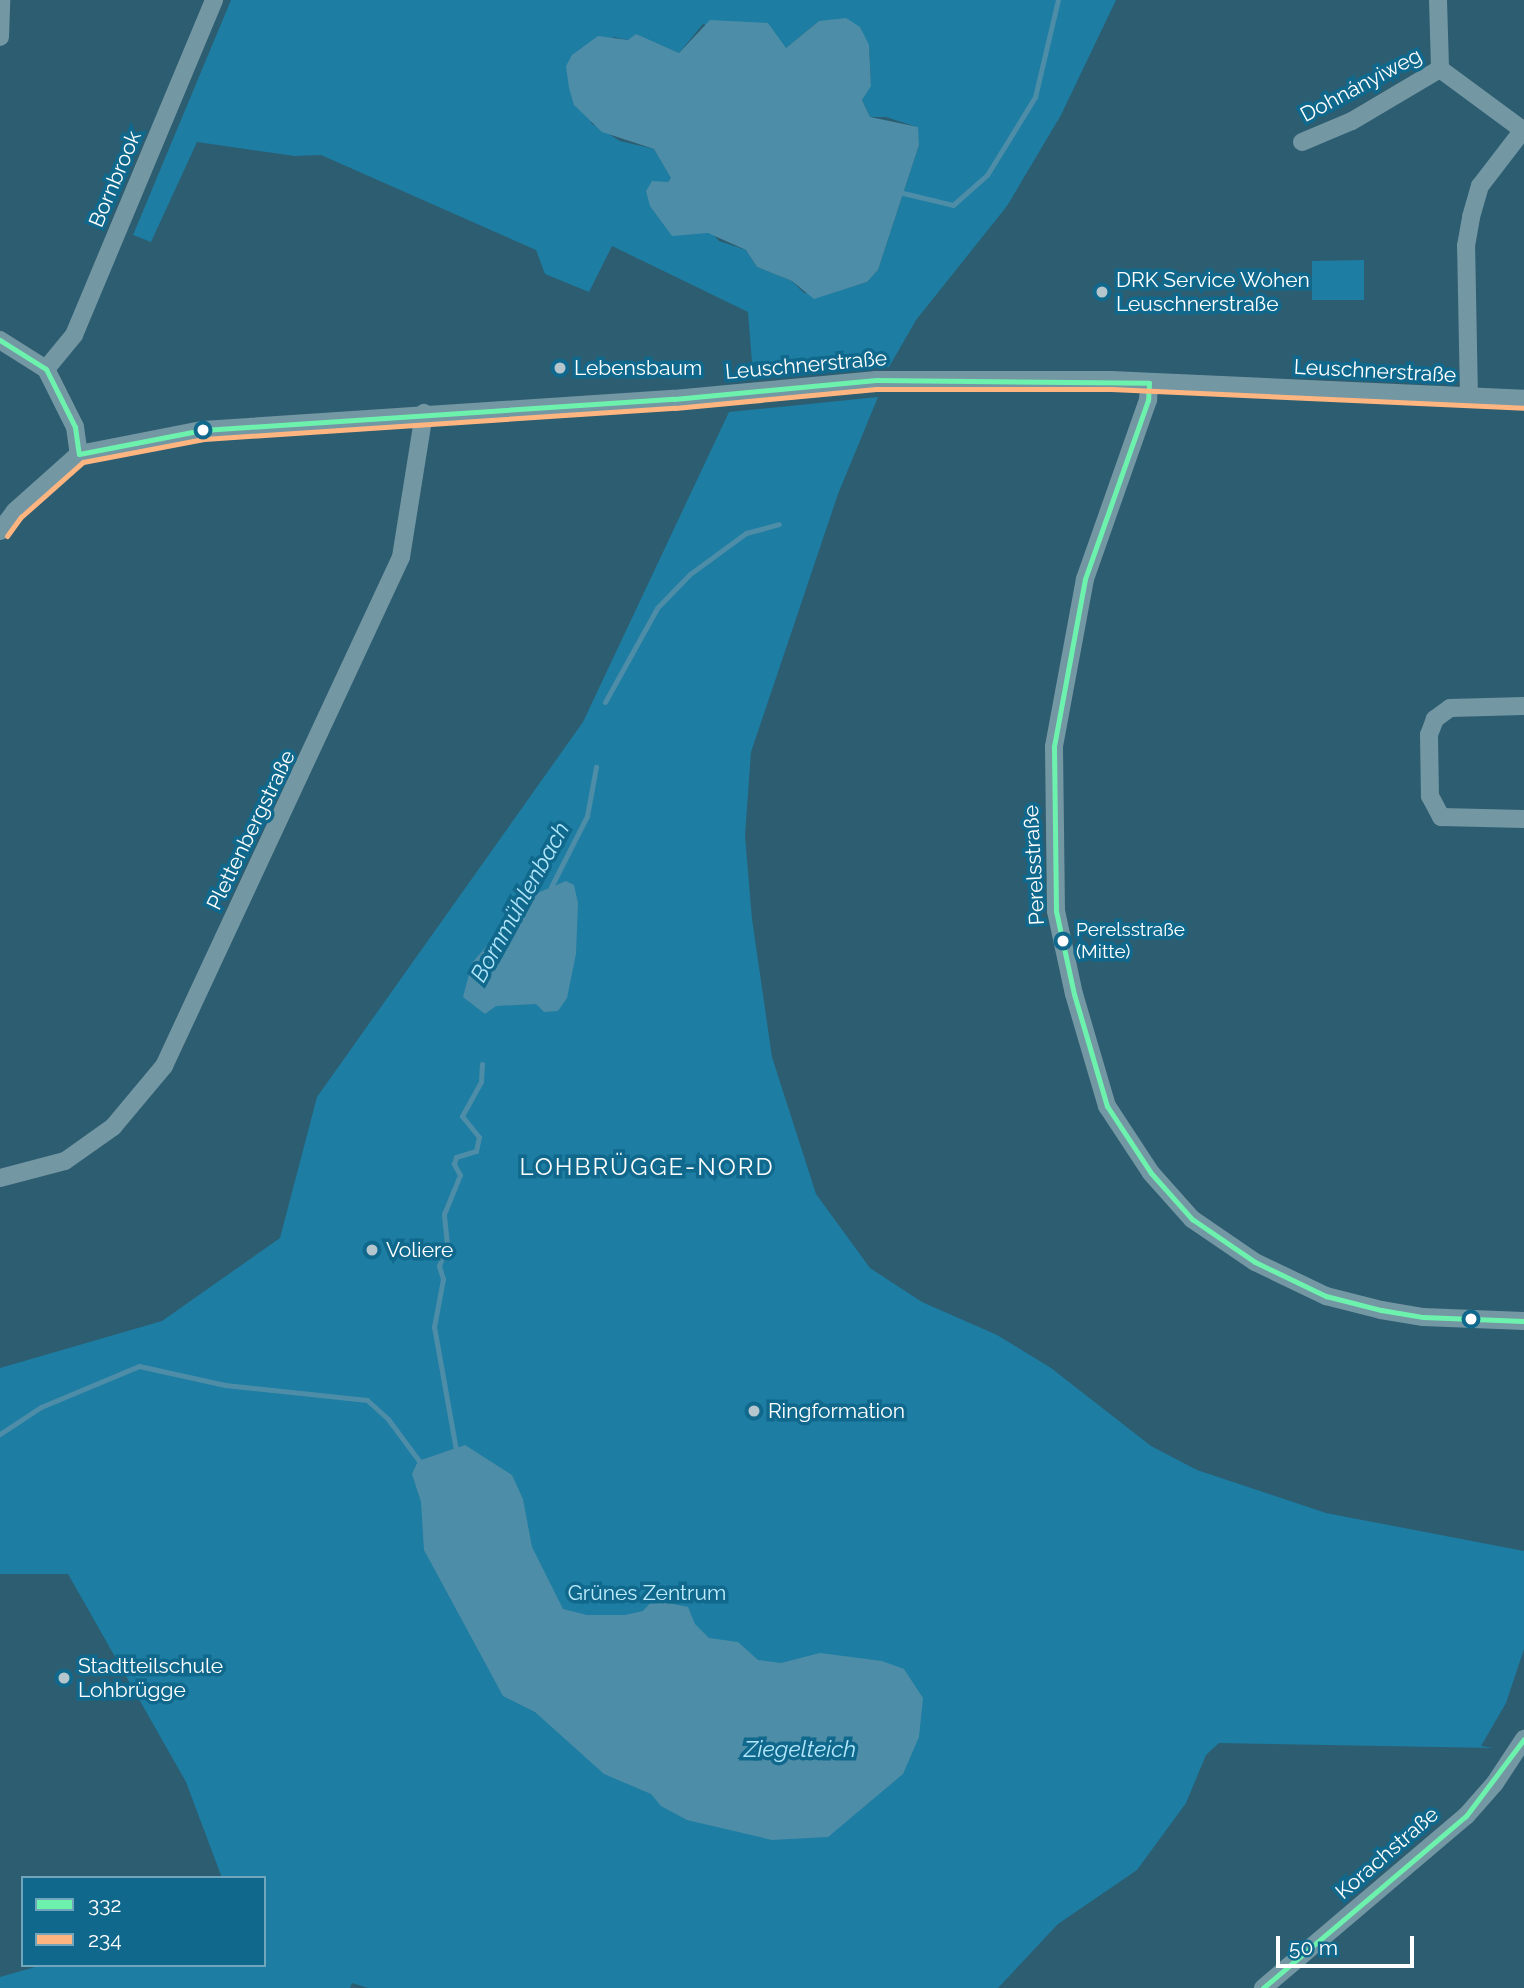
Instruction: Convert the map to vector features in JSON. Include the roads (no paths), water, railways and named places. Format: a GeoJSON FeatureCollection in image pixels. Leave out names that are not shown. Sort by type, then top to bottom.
{"type":"FeatureCollection","features":[{"type":"Feature","properties":{"kind":"street"},"geometry":{"type":"LineString","coordinates":[[0,37],[1,0]]}},
{"type":"Feature","properties":{"kind":"street","name":"Bornbrook"},"geometry":{"type":"LineString","coordinates":[[46,369],[74,335],[214,0]]}},
{"type":"Feature","properties":{"kind":"street"},"geometry":{"type":"LineString","coordinates":[[1438,0],[1440,69],[1523,131],[1480,186],[1471,217],[1466,246],[1469,398]]}},
{"type":"Feature","properties":{"kind":"street","name":"Dohnányiweg"},"geometry":{"type":"LineString","coordinates":[[1302,142],[1352,121],[1440,69]]}},
{"type":"Feature","properties":{"kind":"street"},"geometry":{"type":"LineString","coordinates":[[0,340],[46,369],[75,427],[79,454],[15,511],[0,531]]}},
{"type":"Feature","properties":{"kind":"street","name":"Leuschnerstraße"},"geometry":{"type":"LineString","coordinates":[[79,454],[187,432],[424,413],[674,399],[876,380],[1058,379],[1524,399]]}},
{"type":"Feature","properties":{"kind":"street","name":"Perelsstraße"},"geometry":{"type":"LineString","coordinates":[[1149,383],[1148,400],[1085,579],[1054,747],[1056,911],[1073,994],[1107,1106],[1151,1173],[1192,1219],[1255,1262],[1326,1296],[1381,1310],[1423,1317],[1524,1321]]}},
{"type":"Feature","properties":{"kind":"street","name":"Plettenbergstraße"},"geometry":{"type":"LineString","coordinates":[[0,1178],[65,1161],[113,1127],[164,1066],[397,568],[412,510],[424,413]]}},
{"type":"Feature","properties":{"kind":"street"},"geometry":{"type":"LineString","coordinates":[[1524,706],[1450,708],[1435,719],[1429,747],[1431,804],[1441,817],[1524,819]]}},
{"type":"Feature","properties":{"kind":"street","name":"Korachstraße"},"geometry":{"type":"LineString","coordinates":[[1263,1988],[1466,1816],[1495,1783],[1524,1738]]}},
{"type":"Feature","properties":{"kind":"water"},"geometry":{"type":"Polygon","coordinates":[[[846,18],[860,27],[869,45],[871,86],[862,100],[870,117],[918,127],[919,145],[878,270],[867,282],[814,299],[792,281],[757,267],[746,250],[708,233],[672,236],[650,206],[646,191],[652,181],[668,182],[671,178],[654,149],[602,132],[574,105],[569,88],[566,66],[572,55],[598,36],[628,40],[636,34],[679,53],[710,20],[768,23],[786,48],[819,21],[846,18]]]}},
{"type":"Feature","properties":{"kind":"water"},"geometry":{"type":"Polygon","coordinates":[[[566,881],[574,885],[578,903],[576,954],[567,998],[558,1011],[544,1012],[536,1004],[496,1006],[485,1014],[463,997],[472,963],[530,896],[566,881]]]}},
{"type":"Feature","properties":{"kind":"water","name":"Ziegelteich"},"geometry":{"type":"Polygon","coordinates":[[[465,1445],[512,1475],[523,1499],[532,1547],[563,1609],[587,1615],[625,1615],[643,1611],[653,1600],[688,1607],[695,1624],[709,1638],[738,1642],[758,1660],[781,1663],[820,1653],[882,1661],[904,1669],[923,1698],[919,1737],[903,1774],[828,1837],[772,1840],[687,1820],[661,1806],[651,1794],[604,1774],[535,1712],[503,1696],[424,1550],[421,1502],[412,1474],[418,1461],[465,1445]]]}},
{"type":"Feature","properties":{"kind":"waterway","name":"Bornmühlenbach"},"geometry":{"type":"LineString","coordinates":[[903,193],[953,205],[987,175],[1035,97],[1058,0]]}},
{"type":"Feature","properties":{"kind":"waterway","name":"Bornmühlenbach"},"geometry":{"type":"LineString","coordinates":[[605,702],[657,608],[690,574],[746,533],[779,524]]}},
{"type":"Feature","properties":{"kind":"waterway","name":"Bornmühlenbach"},"geometry":{"type":"LineString","coordinates":[[551,887],[587,816],[596,767]]}},
{"type":"Feature","properties":{"kind":"waterway","name":"Bornmühlenbach"},"geometry":{"type":"LineString","coordinates":[[456,1450],[434,1327],[443,1279],[439,1266],[447,1244],[444,1214],[460,1175],[454,1164],[456,1157],[476,1151],[479,1137],[462,1116],[481,1082],[482,1064]]}},
{"type":"Feature","properties":{"kind":"waterway","name":"Bornmühlenbach"},"geometry":{"type":"LineString","coordinates":[[0,1434],[41,1407],[139,1366],[225,1385],[367,1400],[388,1419],[422,1465]]}},
{"type":"Feature","properties":{"kind":"place","name":"DRK Service Wohen Leuschnerstraße"},"geometry":{"type":"Point","coordinates":[1102,292]}},
{"type":"Feature","properties":{"kind":"place","name":"Lebensbaum"},"geometry":{"type":"Point","coordinates":[560,368]}},
{"type":"Feature","properties":{"kind":"place","name":"Perelsstraße (Mitte)"},"geometry":{"type":"Point","coordinates":[1063,941]}},
{"type":"Feature","properties":{"kind":"place","name":"Voliere"},"geometry":{"type":"Point","coordinates":[372,1250]}},
{"type":"Feature","properties":{"kind":"place","name":"Ringformation"},"geometry":{"type":"Point","coordinates":[754,1411]}},
{"type":"Feature","properties":{"kind":"place","name":"Stadtteilschule Lohbrügge"},"geometry":{"type":"Point","coordinates":[64,1678]}},
{"type":"Feature","properties":{"kind":"district","name":"LOHBRÜGGE-NORD"},"geometry":{"type":"Point","coordinates":[647,1167]}},
{"type":"Feature","properties":{"kind":"park label","name":"Grünes Zentrum"},"geometry":{"type":"Point","coordinates":[647,1593]}}]}
